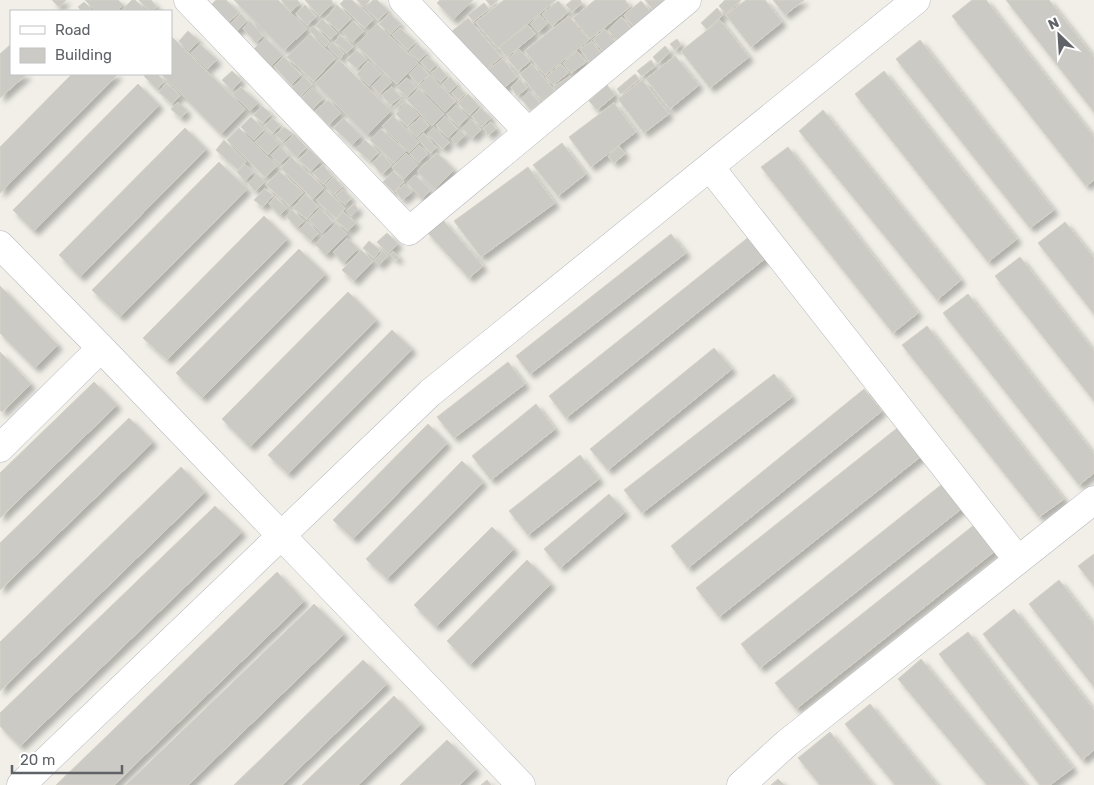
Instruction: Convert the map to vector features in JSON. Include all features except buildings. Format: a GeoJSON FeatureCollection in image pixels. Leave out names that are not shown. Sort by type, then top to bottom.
{"type":"FeatureCollection","features":[{"type":"Feature","properties":{"kind":"street"},"geometry":{"type":"LineString","coordinates":[[188,0],[409,231],[687,0]]}},
{"type":"Feature","properties":{"kind":"street"},"geometry":{"type":"LineString","coordinates":[[403,0],[528,132]]}},
{"type":"Feature","properties":{"kind":"street"},"geometry":{"type":"LineString","coordinates":[[21,785],[430,393],[916,0]]}},
{"type":"Feature","properties":{"kind":"street"},"geometry":{"type":"LineString","coordinates":[[710,167],[1018,560]]}},
{"type":"Feature","properties":{"kind":"street"},"geometry":{"type":"LineString","coordinates":[[0,245],[521,785]]}},
{"type":"Feature","properties":{"kind":"street"},"geometry":{"type":"LineString","coordinates":[[0,448],[101,348]]}},
{"type":"Feature","properties":{"kind":"street"},"geometry":{"type":"LineString","coordinates":[[741,785],[787,743],[1094,500]]}}]}
